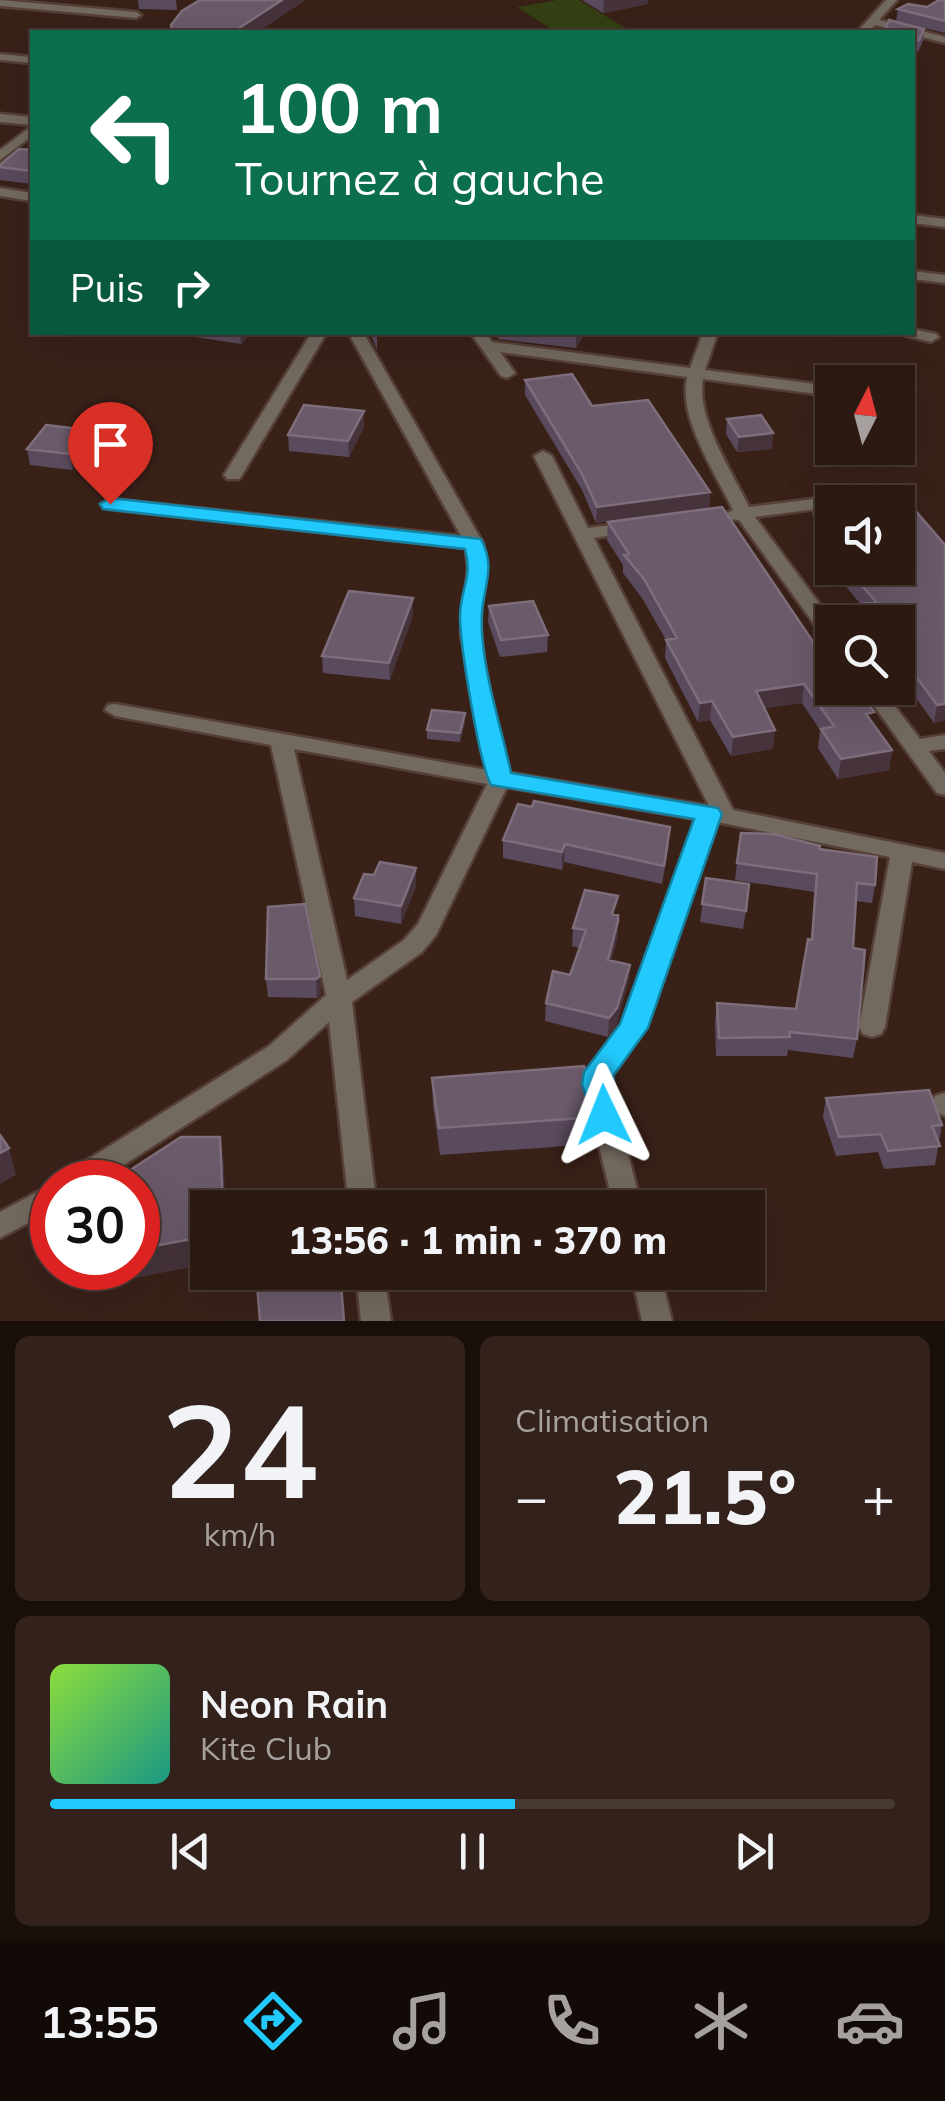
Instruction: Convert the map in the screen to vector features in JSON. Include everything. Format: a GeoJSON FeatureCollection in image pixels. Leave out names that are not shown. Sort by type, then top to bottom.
{"type":"FeatureCollection","features":[{"type":"Feature","properties":{"kind":"street"},"geometry":{"type":"LineString","coordinates":[[864,30],[892,0]]}},
{"type":"Feature","properties":{"kind":"street"},"geometry":{"type":"LineString","coordinates":[[0,3],[136,15]]}},
{"type":"Feature","properties":{"kind":"street"},"geometry":{"type":"LineString","coordinates":[[872,21],[907,30]]}},
{"type":"Feature","properties":{"kind":"street"},"geometry":{"type":"LineString","coordinates":[[915,32],[945,40]]}},
{"type":"Feature","properties":{"kind":"street"},"geometry":{"type":"LineString","coordinates":[[0,57],[30,60]]}},
{"type":"Feature","properties":{"kind":"street"},"geometry":{"type":"LineString","coordinates":[[0,118],[30,121]]}},
{"type":"Feature","properties":{"kind":"street"},"geometry":{"type":"LineString","coordinates":[[0,156],[30,132]]}},
{"type":"Feature","properties":{"kind":"street"},"geometry":{"type":"LineString","coordinates":[[0,192],[30,197]]}},
{"type":"Feature","properties":{"kind":"street"},"geometry":{"type":"LineString","coordinates":[[915,219],[945,223]]}},
{"type":"Feature","properties":{"kind":"street"},"geometry":{"type":"LineString","coordinates":[[915,275],[945,279]]}},
{"type":"Feature","properties":{"kind":"street"},"geometry":{"type":"LineString","coordinates":[[915,334],[932,337]]}},
{"type":"Feature","properties":{"kind":"street"},"geometry":{"type":"LineString","coordinates":[[233,475],[318,335]]}},
{"type":"Feature","properties":{"kind":"street"},"geometry":{"type":"LineString","coordinates":[[110,1160],[278,1054],[339,998],[413,946],[428,929],[500,779],[471,637],[471,610],[481,570],[474,543],[357,335]]}},
{"type":"Feature","properties":{"kind":"street"},"geometry":{"type":"LineString","coordinates":[[711,335],[692,402],[743,513],[815,612]]}},
{"type":"Feature","properties":{"kind":"street"},"geometry":{"type":"LineString","coordinates":[[482,339],[815,389]]}},
{"type":"Feature","properties":{"kind":"street"},"geometry":{"type":"LineString","coordinates":[[482,339],[507,373]]}},
{"type":"Feature","properties":{"kind":"street"},"geometry":{"type":"LineString","coordinates":[[542,456],[717,815],[633,1028],[599,1072],[596,1084],[623,1190]]}},
{"type":"Feature","properties":{"kind":"street"},"geometry":{"type":"LineString","coordinates":[[110,504],[474,543]]}},
{"type":"Feature","properties":{"kind":"street"},"geometry":{"type":"LineString","coordinates":[[707,518],[815,504]]}},
{"type":"Feature","properties":{"kind":"street"},"geometry":{"type":"LineString","coordinates":[[582,534],[654,525]]}},
{"type":"Feature","properties":{"kind":"street"},"geometry":{"type":"LineString","coordinates":[[884,705],[945,788]]}},
{"type":"Feature","properties":{"kind":"street"},"geometry":{"type":"LineString","coordinates":[[115,710],[717,815],[945,861]]}},
{"type":"Feature","properties":{"kind":"street"},"geometry":{"type":"LineString","coordinates":[[281,740],[339,998],[361,1190]]}},
{"type":"Feature","properties":{"kind":"street"},"geometry":{"type":"LineString","coordinates":[[915,747],[945,742]]}},
{"type":"Feature","properties":{"kind":"street"},"geometry":{"type":"LineString","coordinates":[[872,1026],[902,854]]}},
{"type":"Feature","properties":{"kind":"street"},"geometry":{"type":"LineString","coordinates":[[0,1226],[30,1209]]}},
{"type":"Feature","properties":{"kind":"street"},"geometry":{"type":"LineString","coordinates":[[372,1290],[376,1321]]}},
{"type":"Feature","properties":{"kind":"street"},"geometry":{"type":"LineString","coordinates":[[649,1290],[657,1321]]}},
{"type":"Feature","properties":{"kind":"green space"},"geometry":{"type":"Polygon","coordinates":[[[579,0],[627,29],[553,30],[517,7],[579,0]]]}},
{"type":"Feature","properties":{"kind":"building"},"geometry":{"type":"Polygon","coordinates":[[[200,0],[282,0],[236,30],[172,30],[171,25],[182,11],[200,0]]]}},
{"type":"Feature","properties":{"kind":"building"},"geometry":{"type":"Polygon","coordinates":[[[945,0],[945,21],[898,9],[908,4],[927,7],[945,0]]]}},
{"type":"Feature","properties":{"kind":"building"},"geometry":{"type":"Polygon","coordinates":[[[889,20],[924,29],[919,40],[915,40],[915,30],[885,30],[889,20]]]}},
{"type":"Feature","properties":{"kind":"building"},"geometry":{"type":"Polygon","coordinates":[[[19,149],[30,150],[30,171],[0,165],[19,149]]]}},
{"type":"Feature","properties":{"kind":"building"},"geometry":{"type":"Polygon","coordinates":[[[572,374],[592,406],[648,400],[710,492],[597,507],[582,474],[525,380],[572,374]]]}},
{"type":"Feature","properties":{"kind":"building"},"geometry":{"type":"Polygon","coordinates":[[[304,405],[364,411],[348,441],[288,435],[304,405]]]}},
{"type":"Feature","properties":{"kind":"building"},"geometry":{"type":"Polygon","coordinates":[[[761,415],[773,433],[739,437],[727,419],[761,415]]]}},
{"type":"Feature","properties":{"kind":"building"},"geometry":{"type":"Polygon","coordinates":[[[46,425],[88,430],[70,454],[27,449],[46,425]]]}},
{"type":"Feature","properties":{"kind":"building"},"geometry":{"type":"Polygon","coordinates":[[[722,507],[815,645],[815,699],[804,684],[756,691],[775,730],[733,737],[712,701],[700,703],[666,640],[677,638],[644,579],[624,555],[629,554],[608,522],[722,507]]]}},
{"type":"Feature","properties":{"kind":"building"},"geometry":{"type":"Polygon","coordinates":[[[915,510],[945,545],[945,704],[937,705],[915,675],[915,605],[862,604],[876,602],[862,585],[915,585],[915,510]]]}},
{"type":"Feature","properties":{"kind":"building"},"geometry":{"type":"Polygon","coordinates":[[[349,591],[413,598],[389,663],[322,656],[349,591]]]}},
{"type":"Feature","properties":{"kind":"building"},"geometry":{"type":"Polygon","coordinates":[[[533,601],[548,635],[501,640],[489,606],[533,601]]]}},
{"type":"Feature","properties":{"kind":"building"},"geometry":{"type":"Polygon","coordinates":[[[819,705],[869,705],[874,712],[866,714],[892,750],[841,759],[821,729],[834,726],[819,705]]]}},
{"type":"Feature","properties":{"kind":"building"},"geometry":{"type":"Polygon","coordinates":[[[432,710],[465,713],[460,733],[427,730],[432,710]]]}},
{"type":"Feature","properties":{"kind":"building"},"geometry":{"type":"Polygon","coordinates":[[[534,801],[670,827],[664,866],[565,844],[562,852],[503,840],[518,804],[532,807],[534,801]]]}},
{"type":"Feature","properties":{"kind":"building"},"geometry":{"type":"Polygon","coordinates":[[[741,833],[774,834],[820,846],[819,849],[877,857],[875,885],[857,883],[853,948],[865,950],[857,1039],[789,1032],[790,1037],[719,1038],[717,1003],[796,1009],[808,939],[812,940],[817,874],[737,863],[741,833]]]}},
{"type":"Feature","properties":{"kind":"building"},"geometry":{"type":"Polygon","coordinates":[[[380,862],[416,868],[401,906],[354,898],[364,874],[374,875],[380,862]]]}},
{"type":"Feature","properties":{"kind":"building"},"geometry":{"type":"Polygon","coordinates":[[[706,878],[749,884],[746,911],[702,904],[706,878]]]}},
{"type":"Feature","properties":{"kind":"building"},"geometry":{"type":"Polygon","coordinates":[[[585,890],[618,896],[612,914],[618,915],[618,921],[608,960],[630,965],[617,1008],[609,1018],[546,1003],[553,971],[570,975],[586,930],[573,928],[585,890]]]}},
{"type":"Feature","properties":{"kind":"building"},"geometry":{"type":"Polygon","coordinates":[[[305,904],[320,976],[266,979],[268,907],[305,904]]]}},
{"type":"Feature","properties":{"kind":"building"},"geometry":{"type":"Polygon","coordinates":[[[584,1066],[596,1117],[439,1128],[432,1078],[584,1066]]]}},
{"type":"Feature","properties":{"kind":"building"},"geometry":{"type":"Polygon","coordinates":[[[929,1090],[942,1125],[932,1126],[940,1146],[888,1151],[881,1134],[839,1137],[826,1098],[929,1090]]]}},
{"type":"Feature","properties":{"kind":"building"},"geometry":{"type":"Polygon","coordinates":[[[0,1135],[9,1148],[0,1153],[0,1135]]]}},
{"type":"Feature","properties":{"kind":"building"},"geometry":{"type":"Polygon","coordinates":[[[181,1137],[220,1137],[222,1190],[190,1190],[190,1239],[160,1245],[160,1160],[146,1160],[181,1137]]]}},
{"type":"Feature","properties":{"kind":"building"},"geometry":{"type":"Polygon","coordinates":[[[257,1290],[341,1290],[344,1321],[260,1321],[257,1290]]]}},
{"type":"Feature","properties":{"kind":"route"},"geometry":{"type":"LineString","coordinates":[[110,504],[474,543],[481,570],[471,610],[471,637],[500,779],[709,814],[633,1028],[599,1072],[596,1084],[604,1115]]}}]}
